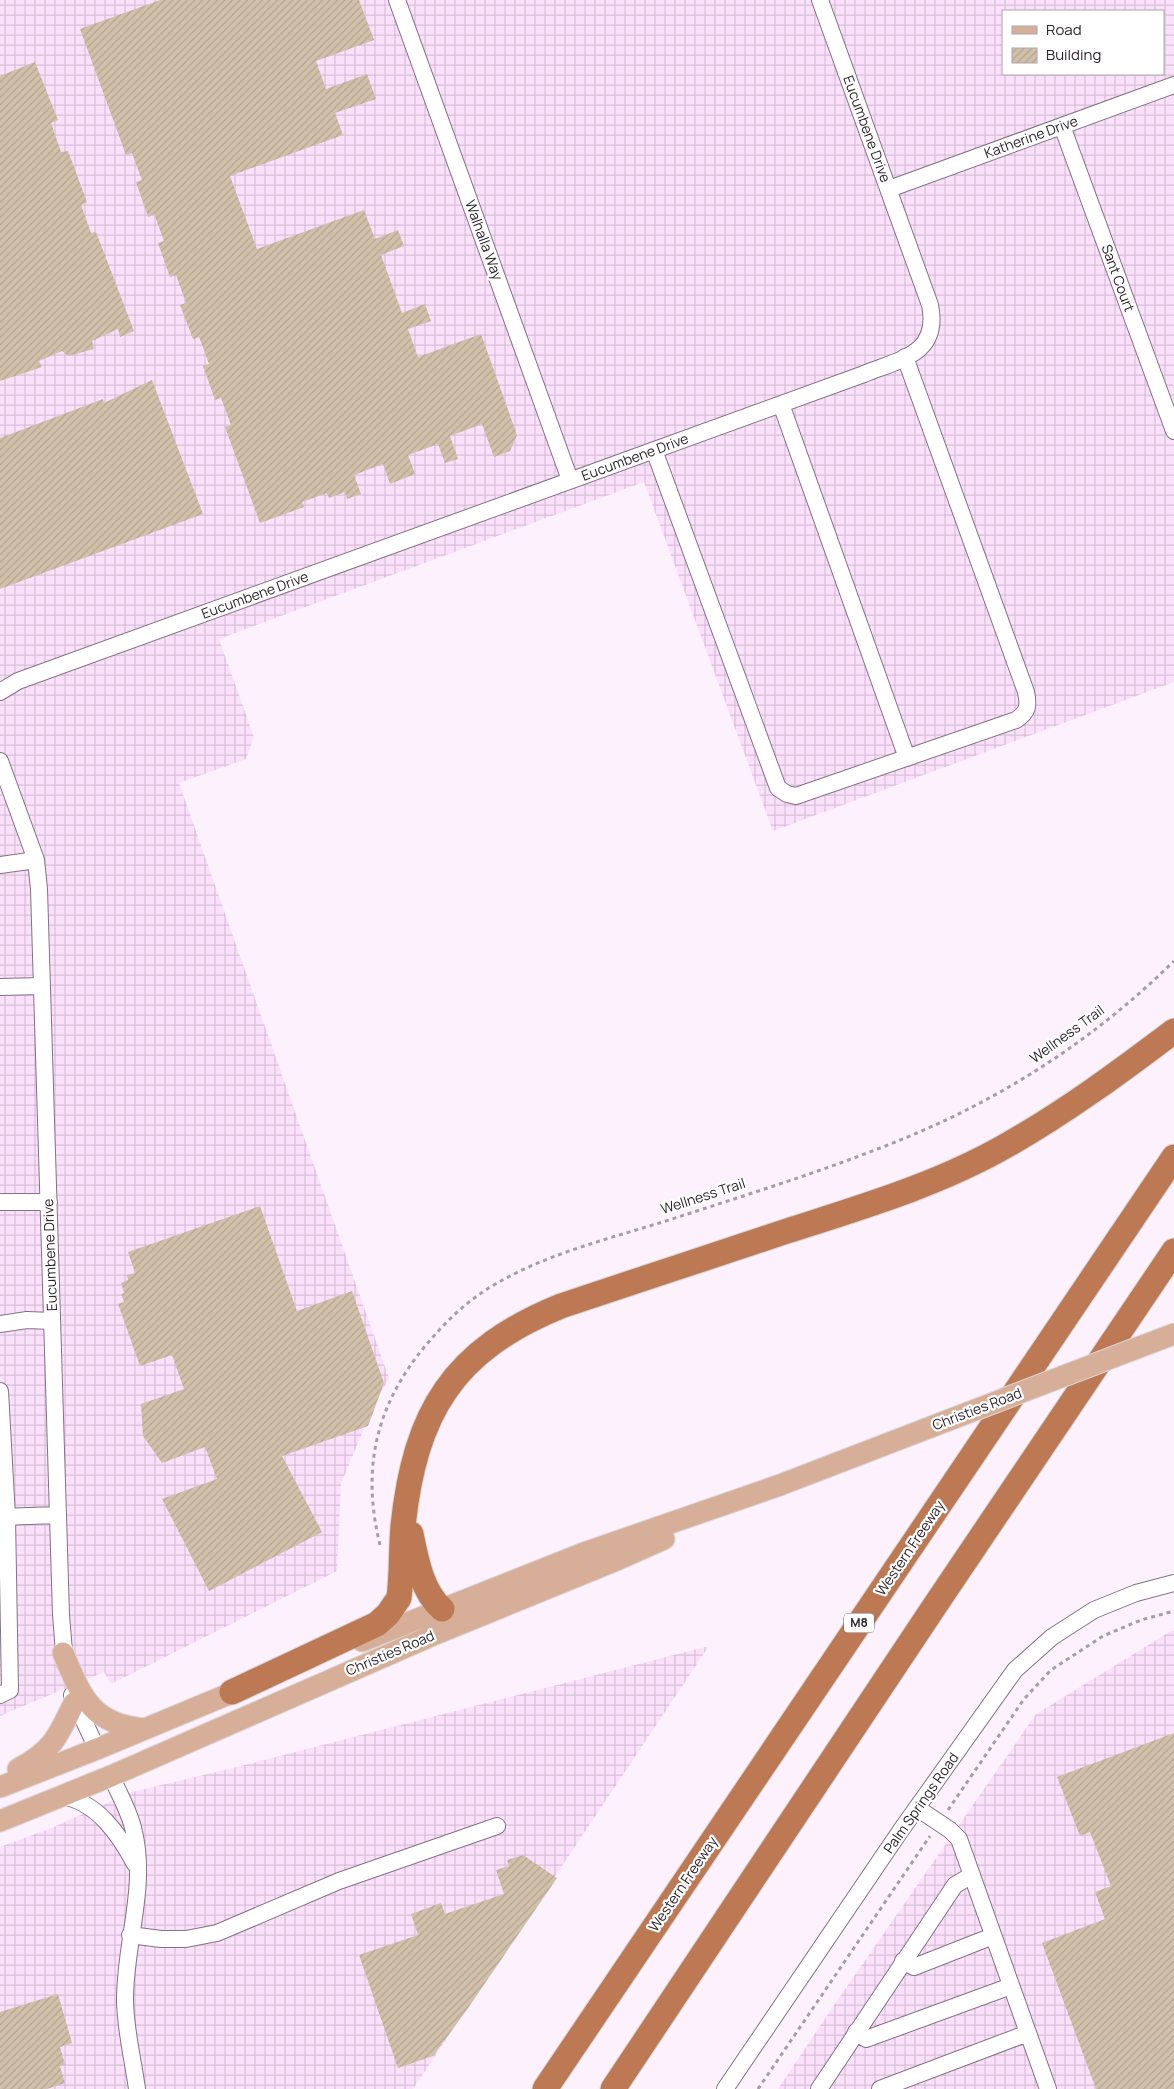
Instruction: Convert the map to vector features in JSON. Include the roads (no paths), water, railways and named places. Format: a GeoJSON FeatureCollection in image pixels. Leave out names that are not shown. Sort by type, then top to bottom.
{"type":"FeatureCollection","features":[{"type":"Feature","properties":{"kind":"highway"},"geometry":{"type":"LineString","coordinates":[[232,1692],[376,1624],[388,1614],[399,1598],[406,1499],[418,1445],[438,1401],[451,1382],[469,1362],[494,1341],[515,1327],[561,1306],[870,1204],[940,1178],[1008,1145],[1074,1104],[1174,1031]]}},
{"type":"Feature","properties":{"kind":"highway","name":"Western Freeway"},"geometry":{"type":"LineString","coordinates":[[545,2089],[1174,1157]]}},
{"type":"Feature","properties":{"kind":"highway"},"geometry":{"type":"LineString","coordinates":[[613,2089],[1174,1251]]}},
{"type":"Feature","properties":{"kind":"highway"},"geometry":{"type":"LineString","coordinates":[[406,1499],[416,1555],[427,1588],[442,1609]]}},
{"type":"Feature","properties":{"kind":"main road","name":"Christies Road"},"geometry":{"type":"LineString","coordinates":[[0,1787],[98,1749],[232,1692],[584,1553],[780,1485],[1174,1334]]}},
{"type":"Feature","properties":{"kind":"main road","name":"Christies Road"},"geometry":{"type":"LineString","coordinates":[[0,1821],[111,1776],[376,1659],[618,1559],[780,1485]]}},
{"type":"Feature","properties":{"kind":"main road"},"geometry":{"type":"LineString","coordinates":[[442,1609],[453,1613],[460,1613],[543,1582],[618,1559]]}},
{"type":"Feature","properties":{"kind":"main road"},"geometry":{"type":"LineString","coordinates":[[63,1653],[82,1695],[93,1708],[111,1722],[124,1727],[144,1729]]}},
{"type":"Feature","properties":{"kind":"main road"},"geometry":{"type":"LineString","coordinates":[[0,1779],[32,1762],[50,1748],[74,1703]]}},
{"type":"Feature","properties":{"kind":"main road"},"geometry":{"type":"LineString","coordinates":[[98,1749],[111,1776]]}},
{"type":"Feature","properties":{"kind":"street","name":"Walhalla Way"},"geometry":{"type":"LineString","coordinates":[[398,0],[570,480]]}},
{"type":"Feature","properties":{"kind":"street","name":"Eucumbene Drive"},"geometry":{"type":"LineString","coordinates":[[0,692],[26,678],[781,404],[905,357],[921,347],[929,339],[933,318],[926,290],[820,0]]}},
{"type":"Feature","properties":{"kind":"street","name":"Katherine Drive"},"geometry":{"type":"LineString","coordinates":[[888,189],[1174,85]]}},
{"type":"Feature","properties":{"kind":"street","name":"Sant Court"},"geometry":{"type":"LineString","coordinates":[[1062,126],[1174,431]]}},
{"type":"Feature","properties":{"kind":"street"},"geometry":{"type":"LineString","coordinates":[[654,450],[778,788],[787,794],[796,796],[1016,720],[1025,714],[1029,704],[1026,692],[905,357]]}},
{"type":"Feature","properties":{"kind":"street"},"geometry":{"type":"LineString","coordinates":[[781,404],[907,758]]}},
{"type":"Feature","properties":{"kind":"street","name":"Eucumbene Drive"},"geometry":{"type":"LineString","coordinates":[[0,761],[36,860],[39,889],[63,1653],[74,1703],[98,1749]]}},
{"type":"Feature","properties":{"kind":"street"},"geometry":{"type":"LineString","coordinates":[[0,865],[36,860]]}},
{"type":"Feature","properties":{"kind":"street"},"geometry":{"type":"LineString","coordinates":[[0,987],[42,986]]}},
{"type":"Feature","properties":{"kind":"street"},"geometry":{"type":"LineString","coordinates":[[0,1202],[48,1202]]}},
{"type":"Feature","properties":{"kind":"street"},"geometry":{"type":"LineString","coordinates":[[0,1324],[27,1320],[52,1321]]}},
{"type":"Feature","properties":{"kind":"street"},"geometry":{"type":"LineString","coordinates":[[0,1391],[10,1690],[0,1695]]}},
{"type":"Feature","properties":{"kind":"street"},"geometry":{"type":"LineString","coordinates":[[3,1517],[58,1515]]}},
{"type":"Feature","properties":{"kind":"street","name":"Palm Springs Road"},"geometry":{"type":"LineString","coordinates":[[725,2089],[917,1808],[1015,1670],[1052,1637],[1094,1610],[1136,1593],[1174,1583]]}},
{"type":"Feature","properties":{"kind":"street"},"geometry":{"type":"LineString","coordinates":[[111,1776],[134,1831],[138,1852],[137,1893],[130,1935],[125,1998],[128,2038],[137,2089]]}},
{"type":"Feature","properties":{"kind":"street"},"geometry":{"type":"LineString","coordinates":[[62,1796],[79,1801],[110,1826],[122,1841],[137,1868]]}},
{"type":"Feature","properties":{"kind":"street"},"geometry":{"type":"LineString","coordinates":[[917,1808],[950,1830],[959,1839],[1048,2089]]}},
{"type":"Feature","properties":{"kind":"street"},"geometry":{"type":"LineString","coordinates":[[130,1935],[161,1939],[186,1939],[217,1933],[339,1881],[497,1826]]}},
{"type":"Feature","properties":{"kind":"street"},"geometry":{"type":"LineString","coordinates":[[819,2089],[955,1885],[972,1875]]}},
{"type":"Feature","properties":{"kind":"street"},"geometry":{"type":"LineString","coordinates":[[903,1961],[914,1967],[993,1936]]}},
{"type":"Feature","properties":{"kind":"street"},"geometry":{"type":"LineString","coordinates":[[856,2032],[866,2039],[1011,1986]]}},
{"type":"Feature","properties":{"kind":"street"},"geometry":{"type":"LineString","coordinates":[[880,2089],[1028,2033]]}}]}
